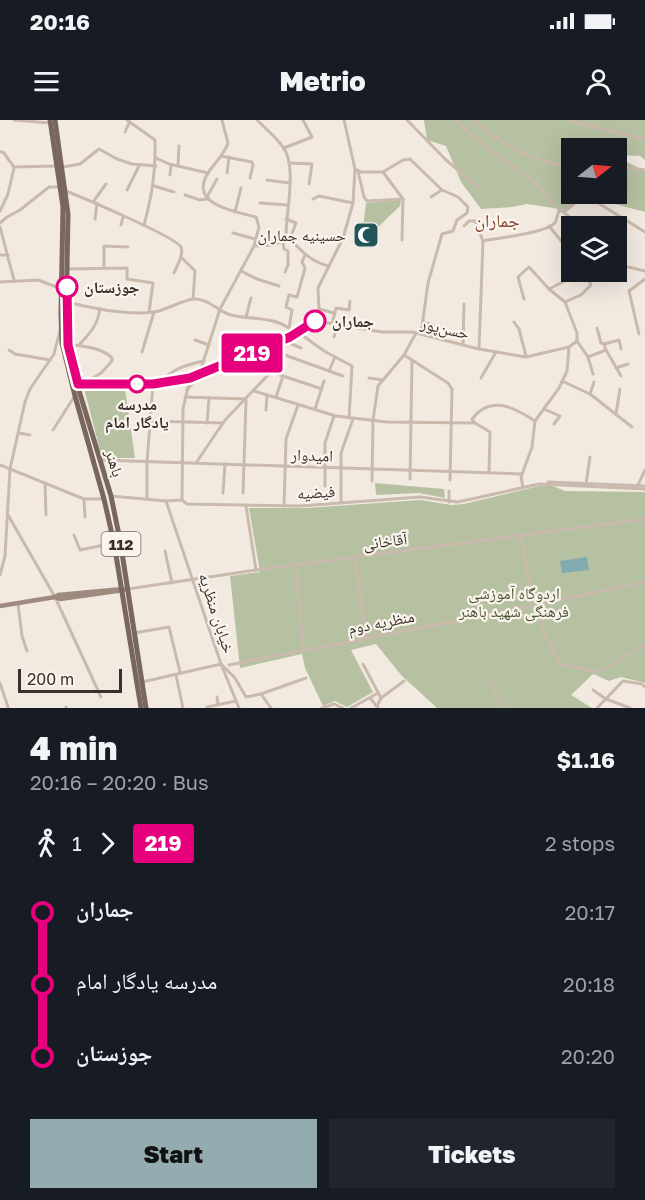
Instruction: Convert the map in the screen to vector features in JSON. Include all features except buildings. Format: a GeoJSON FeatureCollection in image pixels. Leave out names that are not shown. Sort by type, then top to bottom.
{"type":"FeatureCollection","features":[{"type":"Feature","properties":{"kind":"main road","name":"باهنر"},"geometry":{"type":"LineString","coordinates":[[52,121],[66,191],[68,214],[66,302],[68,345],[100,460],[108,498],[141,708]]}},
{"type":"Feature","properties":{"kind":"main road","name":"باهنر"},"geometry":{"type":"LineString","coordinates":[[60,166],[64,226],[62,343],[78,385],[75,396],[108,498],[114,543],[134,633],[146,708]]}},
{"type":"Feature","properties":{"kind":"main road"},"geometry":{"type":"LineString","coordinates":[[78,385],[153,384],[190,378],[289,339],[316,321]]}},
{"type":"Feature","properties":{"kind":"main road"},"geometry":{"type":"LineString","coordinates":[[0,606],[58,595],[124,590]]}},
{"type":"Feature","properties":{"kind":"street"},"geometry":{"type":"LineString","coordinates":[[14,120],[52,121]]}},
{"type":"Feature","properties":{"kind":"street"},"geometry":{"type":"LineString","coordinates":[[207,199],[202,190],[203,182],[228,143],[222,120]]}},
{"type":"Feature","properties":{"kind":"street"},"geometry":{"type":"LineString","coordinates":[[257,120],[284,148],[289,163],[290,183],[284,249],[288,250],[288,265],[285,273]]}},
{"type":"Feature","properties":{"kind":"street"},"geometry":{"type":"LineString","coordinates":[[284,148],[312,136],[303,120]]}},
{"type":"Feature","properties":{"kind":"street"},"geometry":{"type":"LineString","coordinates":[[344,120],[363,197],[367,201],[403,199]]}},
{"type":"Feature","properties":{"kind":"street"},"geometry":{"type":"LineString","coordinates":[[407,120],[446,160],[478,187]]}},
{"type":"Feature","properties":{"kind":"street"},"geometry":{"type":"LineString","coordinates":[[455,120],[491,151],[535,182],[554,205],[568,216]]}},
{"type":"Feature","properties":{"kind":"street"},"geometry":{"type":"LineString","coordinates":[[473,120],[508,147],[526,157],[561,165]]}},
{"type":"Feature","properties":{"kind":"street"},"geometry":{"type":"LineString","coordinates":[[571,120],[645,139]]}},
{"type":"Feature","properties":{"kind":"street"},"geometry":{"type":"LineString","coordinates":[[125,132],[128,121],[154,139],[156,158],[154,186],[144,225]]}},
{"type":"Feature","properties":{"kind":"street"},"geometry":{"type":"LineString","coordinates":[[178,166],[179,146]]}},
{"type":"Feature","properties":{"kind":"street"},"geometry":{"type":"LineString","coordinates":[[14,167],[80,164],[99,149],[117,159],[139,166],[156,166]]}},
{"type":"Feature","properties":{"kind":"street"},"geometry":{"type":"LineString","coordinates":[[0,152],[3,152],[14,167],[8,194],[0,211]]}},
{"type":"Feature","properties":{"kind":"street"},"geometry":{"type":"LineString","coordinates":[[220,156],[252,162],[254,165],[250,178]]}},
{"type":"Feature","properties":{"kind":"street"},"geometry":{"type":"LineString","coordinates":[[228,173],[229,157]]}},
{"type":"Feature","properties":{"kind":"street"},"geometry":{"type":"LineString","coordinates":[[156,158],[171,165],[208,173]]}},
{"type":"Feature","properties":{"kind":"street"},"geometry":{"type":"LineString","coordinates":[[357,170],[383,172],[403,160],[410,159],[442,190],[458,197],[466,204],[468,210],[457,220],[453,231],[442,234],[428,283],[421,334]]}},
{"type":"Feature","properties":{"kind":"street"},"geometry":{"type":"LineString","coordinates":[[289,163],[312,164],[309,184]]}},
{"type":"Feature","properties":{"kind":"street"},"geometry":{"type":"LineString","coordinates":[[170,175],[171,165]]}},
{"type":"Feature","properties":{"kind":"street"},"geometry":{"type":"LineString","coordinates":[[127,190],[139,166]]}},
{"type":"Feature","properties":{"kind":"street"},"geometry":{"type":"LineString","coordinates":[[627,168],[645,170]]}},
{"type":"Feature","properties":{"kind":"street"},"geometry":{"type":"LineString","coordinates":[[316,321],[318,288],[343,238],[357,170]]}},
{"type":"Feature","properties":{"kind":"street"},"geometry":{"type":"LineString","coordinates":[[383,172],[403,199],[402,240]]}},
{"type":"Feature","properties":{"kind":"street"},"geometry":{"type":"LineString","coordinates":[[207,199],[217,179]]}},
{"type":"Feature","properties":{"kind":"street"},"geometry":{"type":"LineString","coordinates":[[267,180],[290,183]]}},
{"type":"Feature","properties":{"kind":"street"},"geometry":{"type":"LineString","coordinates":[[96,219],[95,202],[106,184]]}},
{"type":"Feature","properties":{"kind":"street"},"geometry":{"type":"LineString","coordinates":[[154,186],[174,192]]}},
{"type":"Feature","properties":{"kind":"street"},"geometry":{"type":"LineString","coordinates":[[14,280],[0,225],[7,217],[20,210],[49,187],[60,187]]}},
{"type":"Feature","properties":{"kind":"street"},"geometry":{"type":"LineString","coordinates":[[234,212],[242,188]]}},
{"type":"Feature","properties":{"kind":"street"},"geometry":{"type":"LineString","coordinates":[[431,197],[442,190]]}},
{"type":"Feature","properties":{"kind":"street"},"geometry":{"type":"LineString","coordinates":[[66,191],[144,225],[178,244],[181,247],[181,257],[174,273]]}},
{"type":"Feature","properties":{"kind":"street"},"geometry":{"type":"LineString","coordinates":[[185,195],[200,200],[207,199],[234,212],[256,217],[259,227],[254,246],[220,309],[199,375],[187,390]]}},
{"type":"Feature","properties":{"kind":"street"},"geometry":{"type":"LineString","coordinates":[[313,199],[319,196],[352,203]]}},
{"type":"Feature","properties":{"kind":"street"},"geometry":{"type":"LineString","coordinates":[[564,212],[583,196],[587,196],[645,232]]}},
{"type":"Feature","properties":{"kind":"street"},"geometry":{"type":"LineString","coordinates":[[260,203],[288,205]]}},
{"type":"Feature","properties":{"kind":"street"},"geometry":{"type":"LineString","coordinates":[[483,241],[522,235],[549,226],[555,222],[560,208]]}},
{"type":"Feature","properties":{"kind":"street"},"geometry":{"type":"LineString","coordinates":[[121,225],[123,217]]}},
{"type":"Feature","properties":{"kind":"street"},"geometry":{"type":"LineString","coordinates":[[286,219],[296,223],[286,240]]}},
{"type":"Feature","properties":{"kind":"street"},"geometry":{"type":"LineString","coordinates":[[464,226],[474,221],[483,241],[479,349]]}},
{"type":"Feature","properties":{"kind":"street"},"geometry":{"type":"LineString","coordinates":[[549,226],[561,241]]}},
{"type":"Feature","properties":{"kind":"street"},"geometry":{"type":"LineString","coordinates":[[233,233],[255,239]]}},
{"type":"Feature","properties":{"kind":"street"},"geometry":{"type":"LineString","coordinates":[[254,246],[286,240],[305,255],[329,266]]}},
{"type":"Feature","properties":{"kind":"street"},"geometry":{"type":"LineString","coordinates":[[104,267],[104,246],[128,247]]}},
{"type":"Feature","properties":{"kind":"street"},"geometry":{"type":"LineString","coordinates":[[0,255],[8,255]]}},
{"type":"Feature","properties":{"kind":"street"},"geometry":{"type":"LineString","coordinates":[[196,463],[223,423],[271,372],[282,354],[289,339],[292,310],[286,307],[289,295],[297,297],[300,291],[305,268],[302,262],[305,255]]}},
{"type":"Feature","properties":{"kind":"street"},"geometry":{"type":"LineString","coordinates":[[181,257],[195,271],[193,299]]}},
{"type":"Feature","properties":{"kind":"street"},"geometry":{"type":"LineString","coordinates":[[67,269],[126,267],[128,269],[127,279],[153,283],[149,312]]}},
{"type":"Feature","properties":{"kind":"street"},"geometry":{"type":"LineString","coordinates":[[524,299],[518,276],[527,267],[533,270],[549,290],[565,302],[577,333],[577,341],[588,357],[593,374]]}},
{"type":"Feature","properties":{"kind":"street"},"geometry":{"type":"LineString","coordinates":[[627,267],[645,271]]}},
{"type":"Feature","properties":{"kind":"street"},"geometry":{"type":"LineString","coordinates":[[241,271],[256,279],[279,286]]}},
{"type":"Feature","properties":{"kind":"street"},"geometry":{"type":"LineString","coordinates":[[639,334],[629,291],[645,279]]}},
{"type":"Feature","properties":{"kind":"street"},"geometry":{"type":"LineString","coordinates":[[0,282],[38,280],[62,290]]}},
{"type":"Feature","properties":{"kind":"street"},"geometry":{"type":"LineString","coordinates":[[549,290],[564,282]]}},
{"type":"Feature","properties":{"kind":"street"},"geometry":{"type":"LineString","coordinates":[[565,302],[581,295],[591,285],[589,282]]}},
{"type":"Feature","properties":{"kind":"street"},"geometry":{"type":"LineString","coordinates":[[246,317],[251,298]]}},
{"type":"Feature","properties":{"kind":"street"},"geometry":{"type":"LineString","coordinates":[[66,302],[100,309],[154,312],[193,299],[209,303],[231,315],[272,320],[289,328]]}},
{"type":"Feature","properties":{"kind":"street"},"geometry":{"type":"LineString","coordinates":[[334,337],[336,308],[349,310],[350,301]]}},
{"type":"Feature","properties":{"kind":"street"},"geometry":{"type":"LineString","coordinates":[[463,345],[464,304]]}},
{"type":"Feature","properties":{"kind":"street"},"geometry":{"type":"LineString","coordinates":[[79,345],[98,322],[100,309]]}},
{"type":"Feature","properties":{"kind":"street"},"geometry":{"type":"LineString","coordinates":[[318,309],[334,313]]}},
{"type":"Feature","properties":{"kind":"street"},"geometry":{"type":"LineString","coordinates":[[142,352],[154,312]]}},
{"type":"Feature","properties":{"kind":"street","name":"حسن‌پور"},"geometry":{"type":"LineString","coordinates":[[316,321],[381,332],[416,333],[479,349],[526,357],[569,346],[577,341]]}},
{"type":"Feature","properties":{"kind":"street"},"geometry":{"type":"LineString","coordinates":[[423,322],[433,325]]}},
{"type":"Feature","properties":{"kind":"street"},"geometry":{"type":"LineString","coordinates":[[514,322],[519,329],[526,357]]}},
{"type":"Feature","properties":{"kind":"street"},"geometry":{"type":"LineString","coordinates":[[0,574],[5,556],[10,469],[27,394],[57,347],[61,325]]}},
{"type":"Feature","properties":{"kind":"street"},"geometry":{"type":"LineString","coordinates":[[597,328],[601,343],[604,344],[621,376]]}},
{"type":"Feature","properties":{"kind":"street"},"geometry":{"type":"LineString","coordinates":[[298,332],[335,357],[350,363],[353,369],[351,418],[341,453],[341,503]]}},
{"type":"Feature","properties":{"kind":"street"},"geometry":{"type":"LineString","coordinates":[[372,481],[373,420],[378,386],[405,355],[416,333]]}},
{"type":"Feature","properties":{"kind":"street"},"geometry":{"type":"LineString","coordinates":[[195,339],[208,345]]}},
{"type":"Feature","properties":{"kind":"street"},"geometry":{"type":"LineString","coordinates":[[289,339],[301,348]]}},
{"type":"Feature","properties":{"kind":"street"},"geometry":{"type":"LineString","coordinates":[[604,344],[619,340],[621,348]]}},
{"type":"Feature","properties":{"kind":"street"},"geometry":{"type":"LineString","coordinates":[[68,345],[79,345],[109,354],[112,358],[101,373],[78,385]]}},
{"type":"Feature","properties":{"kind":"street"},"geometry":{"type":"LineString","coordinates":[[569,346],[567,371],[535,421],[531,453],[522,476],[522,486],[539,483],[645,488]]}},
{"type":"Feature","properties":{"kind":"street"},"geometry":{"type":"LineString","coordinates":[[9,350],[15,354],[50,360]]}},
{"type":"Feature","properties":{"kind":"street"},"geometry":{"type":"LineString","coordinates":[[588,357],[606,350]]}},
{"type":"Feature","properties":{"kind":"street"},"geometry":{"type":"LineString","coordinates":[[482,378],[496,352]]}},
{"type":"Feature","properties":{"kind":"street"},"geometry":{"type":"LineString","coordinates":[[282,354],[343,376]]}},
{"type":"Feature","properties":{"kind":"street"},"geometry":{"type":"LineString","coordinates":[[405,355],[451,385],[450,480]]}},
{"type":"Feature","properties":{"kind":"street"},"geometry":{"type":"LineString","coordinates":[[329,371],[335,357]]}},
{"type":"Feature","properties":{"kind":"street"},"geometry":{"type":"LineString","coordinates":[[161,383],[175,369],[204,361]]}},
{"type":"Feature","properties":{"kind":"street"},"geometry":{"type":"LineString","coordinates":[[410,480],[412,361]]}},
{"type":"Feature","properties":{"kind":"street"},"geometry":{"type":"LineString","coordinates":[[616,368],[628,364]]}},
{"type":"Feature","properties":{"kind":"street"},"geometry":{"type":"LineString","coordinates":[[271,372],[322,389]]}},
{"type":"Feature","properties":{"kind":"street"},"geometry":{"type":"LineString","coordinates":[[276,398],[283,376]]}},
{"type":"Feature","properties":{"kind":"street"},"geometry":{"type":"LineString","coordinates":[[182,500],[183,422],[185,397],[190,378]]}},
{"type":"Feature","properties":{"kind":"street"},"geometry":{"type":"LineString","coordinates":[[369,378],[383,380]]}},
{"type":"Feature","properties":{"kind":"street"},"geometry":{"type":"LineString","coordinates":[[315,410],[324,381]]}},
{"type":"Feature","properties":{"kind":"street"},"geometry":{"type":"LineString","coordinates":[[562,381],[590,394],[632,427]]}},
{"type":"Feature","properties":{"kind":"street"},"geometry":{"type":"LineString","coordinates":[[590,394],[594,382]]}},
{"type":"Feature","properties":{"kind":"street"},"geometry":{"type":"LineString","coordinates":[[147,499],[149,421],[153,384]]}},
{"type":"Feature","properties":{"kind":"street"},"geometry":{"type":"LineString","coordinates":[[616,415],[620,389]]}},
{"type":"Feature","properties":{"kind":"street"},"geometry":{"type":"LineString","coordinates":[[254,391],[334,416],[411,423],[474,423],[490,432],[489,472]]}},
{"type":"Feature","properties":{"kind":"street"},"geometry":{"type":"LineString","coordinates":[[267,395],[267,410]]}},
{"type":"Feature","properties":{"kind":"street"},"geometry":{"type":"LineString","coordinates":[[53,430],[75,396]]}},
{"type":"Feature","properties":{"kind":"street"},"geometry":{"type":"LineString","coordinates":[[185,397],[246,399]]}},
{"type":"Feature","properties":{"kind":"street"},"geometry":{"type":"LineString","coordinates":[[207,423],[209,398]]}},
{"type":"Feature","properties":{"kind":"street"},"geometry":{"type":"LineString","coordinates":[[243,493],[246,399]]}},
{"type":"Feature","properties":{"kind":"street"},"geometry":{"type":"LineString","coordinates":[[474,423],[472,419],[474,416],[497,404],[515,408],[535,421]]}},
{"type":"Feature","properties":{"kind":"street"},"geometry":{"type":"LineString","coordinates":[[284,506],[286,438],[298,405]]}},
{"type":"Feature","properties":{"kind":"street"},"geometry":{"type":"LineString","coordinates":[[544,409],[560,416],[554,424]]}},
{"type":"Feature","properties":{"kind":"street"},"geometry":{"type":"LineString","coordinates":[[325,486],[325,443],[334,416]]}},
{"type":"Feature","properties":{"kind":"street"},"geometry":{"type":"LineString","coordinates":[[149,421],[223,423]]}},
{"type":"Feature","properties":{"kind":"street"},"geometry":{"type":"LineString","coordinates":[[19,433],[30,435]]}},
{"type":"Feature","properties":{"kind":"street"},"geometry":{"type":"LineString","coordinates":[[586,484],[590,457]]}},
{"type":"Feature","properties":{"kind":"street","name":"امیدوار"},"geometry":{"type":"LineString","coordinates":[[100,460],[449,470],[522,476]]}},
{"type":"Feature","properties":{"kind":"street"},"geometry":{"type":"LineString","coordinates":[[223,493],[225,464]]}},
{"type":"Feature","properties":{"kind":"street"},"geometry":{"type":"LineString","coordinates":[[0,465],[84,499],[85,517]]}},
{"type":"Feature","properties":{"kind":"street"},"geometry":{"type":"LineString","coordinates":[[638,487],[645,470]]}},
{"type":"Feature","properties":{"kind":"street"},"geometry":{"type":"LineString","coordinates":[[45,483],[46,515]]}},
{"type":"Feature","properties":{"kind":"street"},"geometry":{"type":"LineString","coordinates":[[539,483],[638,487]]}},
{"type":"Feature","properties":{"kind":"street","name":"فیضیه"},"geometry":{"type":"LineString","coordinates":[[84,499],[182,500],[187,504],[246,506],[284,506],[420,497],[458,502],[500,494],[522,486]]}},
{"type":"Feature","properties":{"kind":"street"},"geometry":{"type":"LineString","coordinates":[[449,491],[449,502]]}},
{"type":"Feature","properties":{"kind":"street","name":"خیابان منظریه"},"geometry":{"type":"LineString","coordinates":[[166,501],[221,664],[235,678],[246,697],[261,694]]}},
{"type":"Feature","properties":{"kind":"street"},"geometry":{"type":"LineString","coordinates":[[246,506],[256,570]]}},
{"type":"Feature","properties":{"kind":"street"},"geometry":{"type":"LineString","coordinates":[[8,513],[55,597],[101,697]]}},
{"type":"Feature","properties":{"kind":"street","name":"آقاخانی"},"geometry":{"type":"LineString","coordinates":[[124,590],[256,570],[645,519]]}},
{"type":"Feature","properties":{"kind":"street"},"geometry":{"type":"LineString","coordinates":[[74,535],[80,550],[114,543]]}},
{"type":"Feature","properties":{"kind":"street"},"geometry":{"type":"LineString","coordinates":[[521,535],[539,605],[543,631],[560,664],[599,672],[645,645]]}},
{"type":"Feature","properties":{"kind":"street"},"geometry":{"type":"LineString","coordinates":[[165,551],[172,583]]}},
{"type":"Feature","properties":{"kind":"street"},"geometry":{"type":"LineString","coordinates":[[355,557],[366,637]]}},
{"type":"Feature","properties":{"kind":"street"},"geometry":{"type":"LineString","coordinates":[[296,565],[303,650]]}},
{"type":"Feature","properties":{"kind":"street","name":"منظریه دوم"},"geometry":{"type":"LineString","coordinates":[[229,665],[539,605],[645,582]]}},
{"type":"Feature","properties":{"kind":"street"},"geometry":{"type":"LineString","coordinates":[[18,604],[22,636],[27,651]]}},
{"type":"Feature","properties":{"kind":"street"},"geometry":{"type":"LineString","coordinates":[[134,633],[169,627],[180,672]]}},
{"type":"Feature","properties":{"kind":"street"},"geometry":{"type":"LineString","coordinates":[[142,682],[221,664],[239,708]]}},
{"type":"Feature","properties":{"kind":"street"},"geometry":{"type":"LineString","coordinates":[[363,664],[381,698]]}},
{"type":"Feature","properties":{"kind":"street"},"geometry":{"type":"LineString","coordinates":[[176,675],[183,708]]}},
{"type":"Feature","properties":{"kind":"street"},"geometry":{"type":"LineString","coordinates":[[288,677],[290,685]]}},
{"type":"Feature","properties":{"kind":"street"},"geometry":{"type":"LineString","coordinates":[[269,708],[261,694],[306,678]]}},
{"type":"Feature","properties":{"kind":"street"},"geometry":{"type":"LineString","coordinates":[[486,678],[506,708]]}},
{"type":"Feature","properties":{"kind":"street"},"geometry":{"type":"LineString","coordinates":[[370,698],[377,707],[381,698],[404,681]]}},
{"type":"Feature","properties":{"kind":"street"},"geometry":{"type":"LineString","coordinates":[[597,708],[624,681],[642,684],[645,687]]}},
{"type":"Feature","properties":{"kind":"street"},"geometry":{"type":"LineString","coordinates":[[0,683],[8,706]]}},
{"type":"Feature","properties":{"kind":"street"},"geometry":{"type":"LineString","coordinates":[[593,690],[606,699],[630,708]]}},
{"type":"Feature","properties":{"kind":"street"},"geometry":{"type":"LineString","coordinates":[[351,708],[378,693]]}},
{"type":"Feature","properties":{"kind":"street"},"geometry":{"type":"LineString","coordinates":[[217,697],[218,704]]}},
{"type":"Feature","properties":{"kind":"street"},"geometry":{"type":"LineString","coordinates":[[207,707],[236,701]]}},
{"type":"Feature","properties":{"kind":"street"},"geometry":{"type":"LineString","coordinates":[[324,708],[334,704],[343,708]]}},
{"type":"Feature","properties":{"kind":"green space"},"geometry":{"type":"Polygon","coordinates":[[[424,120],[645,120],[645,160],[640,156],[627,155],[627,138],[561,138],[561,204],[573,204],[566,210],[527,204],[481,209],[461,182],[446,146],[427,140],[424,120]]]}},
{"type":"Feature","properties":{"kind":"green space"},"geometry":{"type":"Polygon","coordinates":[[[627,162],[645,171],[645,212],[615,204],[627,204],[627,162]]]}},
{"type":"Feature","properties":{"kind":"green space"},"geometry":{"type":"Polygon","coordinates":[[[401,200],[400,206],[376,229],[363,227],[366,203],[401,200]]]}},
{"type":"Feature","properties":{"kind":"green space"},"geometry":{"type":"Polygon","coordinates":[[[84,388],[125,389],[135,458],[102,458],[84,388]]]}},
{"type":"Feature","properties":{"kind":"green space"},"geometry":{"type":"Polygon","coordinates":[[[375,483],[444,489],[445,498],[419,493],[376,495],[375,483]]]}},
{"type":"Feature","properties":{"kind":"green space","name":"اردوگاه آموزشی فرهنگی شهید باهنر"},"geometry":{"type":"Polygon","coordinates":[[[539,486],[553,486],[565,491],[645,492],[645,683],[621,677],[609,681],[593,674],[571,695],[592,708],[437,708],[402,676],[376,644],[351,650],[373,692],[347,707],[335,701],[323,706],[305,668],[302,654],[240,668],[230,576],[260,572],[249,508],[307,508],[420,500],[452,505],[539,486]]]}},
{"type":"Feature","properties":{"kind":"water"},"geometry":{"type":"Polygon","coordinates":[[[587,557],[589,570],[562,573],[560,561],[587,557]]]}},
{"type":"Feature","properties":{"kind":"bus line","name":"219"},"geometry":{"type":"LineString","coordinates":[[67,287],[68,345],[78,384],[153,384],[181,381],[290,337],[315,321]]}},
{"type":"Feature","properties":{"kind":"place","name":"حسینیه جماران"},"geometry":{"type":"Point","coordinates":[366,235]}},
{"type":"Feature","properties":{"kind":"place","name":"جوزستان"},"geometry":{"type":"Point","coordinates":[67,287]}},
{"type":"Feature","properties":{"kind":"place","name":"جماران"},"geometry":{"type":"Point","coordinates":[315,321]}},
{"type":"Feature","properties":{"kind":"place","name":"مدرسه یادگار امام"},"geometry":{"type":"Point","coordinates":[137,384]}},
{"type":"Feature","properties":{"kind":"district","name":"جماران"},"geometry":{"type":"Point","coordinates":[497,220]}}]}
